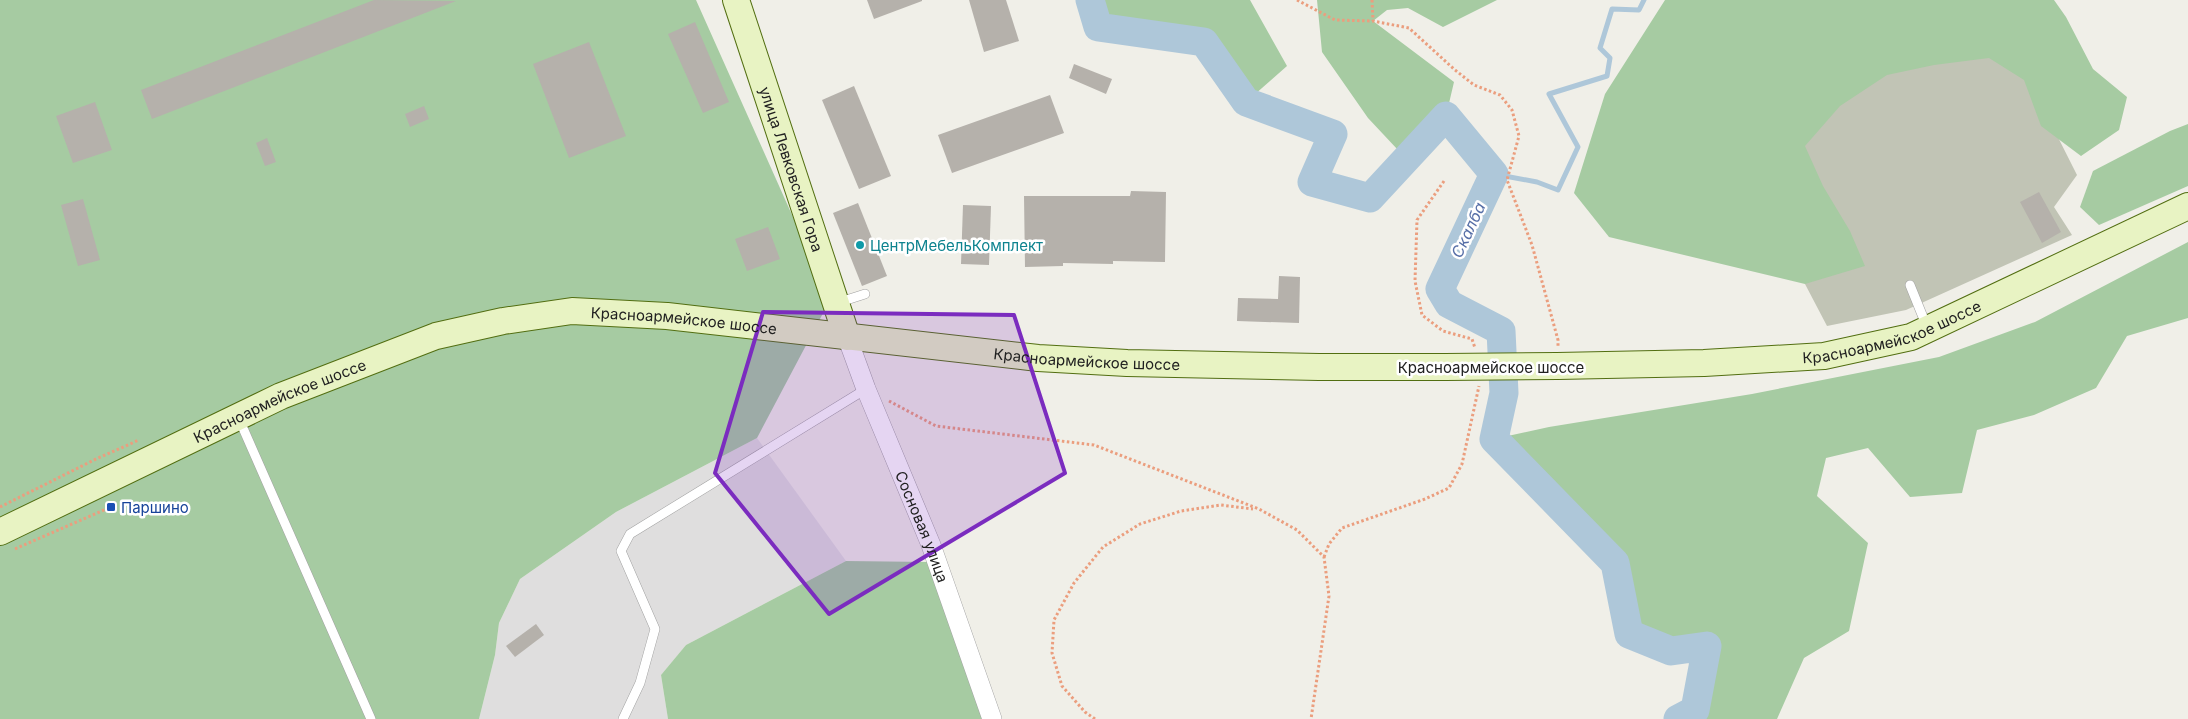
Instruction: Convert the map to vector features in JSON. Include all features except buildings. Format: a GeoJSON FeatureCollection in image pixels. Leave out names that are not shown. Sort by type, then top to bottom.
{"type":"FeatureCollection","features":[{"type":"Feature","properties":{"kind":"main road","name":"улица Левковская Гора"},"geometry":{"type":"LineString","coordinates":[[736,0],[847,337]]}},
{"type":"Feature","properties":{"kind":"main road","name":"Красноармейское шоссе"},"geometry":{"type":"LineString","coordinates":[[7,541],[238,417],[321,379],[436,336],[538,315],[572,311],[667,316],[1038,358],[1117,362],[1319,368],[1444,367],[1704,363],[1824,356],[1911,337],[2188,206]]}},
{"type":"Feature","properties":{"kind":"street","name":"Сосновая улица"},"geometry":{"type":"LineString","coordinates":[[847,337],[866,390],[931,545],[992,719]]}},
{"type":"Feature","properties":{"kind":"lane"},"geometry":{"type":"LineString","coordinates":[[1910,285],[1928,329]]}},
{"type":"Feature","properties":{"kind":"lane"},"geometry":{"type":"LineString","coordinates":[[836,304],[865,294]]}},
{"type":"Feature","properties":{"kind":"lane"},"geometry":{"type":"LineString","coordinates":[[623,719],[640,683],[655,629],[621,551],[630,534],[866,390]]}},
{"type":"Feature","properties":{"kind":"lane"},"geometry":{"type":"LineString","coordinates":[[238,417],[371,719]]}},
{"type":"Feature","properties":{"kind":"path"},"geometry":{"type":"LineString","coordinates":[[1297,0],[1335,20],[1373,21],[1409,28],[1474,85],[1500,95],[1506,102],[1512,110],[1519,136],[1507,180],[1532,245],[1558,340]]}},
{"type":"Feature","properties":{"kind":"path"},"geometry":{"type":"LineString","coordinates":[[1372,0],[1373,21]]}},
{"type":"Feature","properties":{"kind":"path"},"geometry":{"type":"LineString","coordinates":[[1444,181],[1417,220],[1415,281],[1422,315],[1443,331],[1472,339],[1476,356]]}},
{"type":"Feature","properties":{"kind":"path"},"geometry":{"type":"LineString","coordinates":[[1311,719],[1329,596],[1324,557],[1329,544],[1342,528],[1425,499],[1449,488],[1462,464],[1479,383]]}},
{"type":"Feature","properties":{"kind":"path"},"geometry":{"type":"LineString","coordinates":[[866,390],[936,426],[1094,446],[1259,509],[1297,530],[1324,557]]}},
{"type":"Feature","properties":{"kind":"path"},"geometry":{"type":"LineString","coordinates":[[1095,719],[1085,712],[1062,686],[1052,654],[1054,620],[1074,582],[1102,548],[1140,524],[1181,511],[1213,506],[1259,509]]}},
{"type":"Feature","properties":{"kind":"path"},"geometry":{"type":"LineString","coordinates":[[7,541],[111,507]]}},
{"type":"Feature","properties":{"kind":"highlighted area"},"geometry":{"type":"Polygon","coordinates":[[[763,312],[1014,315],[1065,473],[829,614],[715,473],[763,312]]]}},
{"type":"Feature","properties":{"kind":"shaded area"},"geometry":{"type":"Polygon","coordinates":[[[2013,48],[2077,175],[2054,207],[2072,235],[1906,310],[1827,326],[1805,284],[1790,139],[1876,69],[2013,48]]]}},
{"type":"Feature","properties":{"kind":"shaded area"},"geometry":{"type":"Polygon","coordinates":[[[757,438],[846,561],[686,645],[661,675],[668,719],[479,719],[495,655],[499,623],[520,579],[616,512],[757,438]]]}},
{"type":"Feature","properties":{"kind":"green space"},"geometry":{"type":"Polygon","coordinates":[[[0,0],[696,0],[830,300],[757,438],[616,512],[520,579],[499,623],[495,655],[479,719],[0,719],[0,0]]]}},
{"type":"Feature","properties":{"kind":"green space"},"geometry":{"type":"Polygon","coordinates":[[[1090,0],[1250,0],[1287,66],[1246,102],[1204,42],[1098,27],[1090,0]]]}},
{"type":"Feature","properties":{"kind":"green space"},"geometry":{"type":"Polygon","coordinates":[[[1317,0],[1497,0],[1443,27],[1408,8],[1387,10],[1373,21],[1454,82],[1446,116],[1398,150],[1368,118],[1322,52],[1317,0]]]}},
{"type":"Feature","properties":{"kind":"green space"},"geometry":{"type":"Polygon","coordinates":[[[1665,0],[2054,0],[2066,17],[2093,69],[2127,97],[2119,130],[2081,156],[2041,126],[2024,80],[1989,58],[1934,65],[1887,75],[1840,106],[1805,146],[1823,186],[1850,231],[1865,266],[1805,284],[1609,237],[1574,193],[1605,94],[1665,0]]]}},
{"type":"Feature","properties":{"kind":"green space"},"geometry":{"type":"Polygon","coordinates":[[[2188,124],[2188,186],[2099,225],[2080,207],[2093,171],[2170,131],[2188,124]]]}},
{"type":"Feature","properties":{"kind":"green space"},"geometry":{"type":"Polygon","coordinates":[[[2188,242],[2188,318],[2127,336],[2096,388],[2034,415],[1977,430],[1962,493],[1910,497],[1868,448],[1826,458],[1817,496],[1868,543],[1849,631],[1804,658],[1777,719],[1678,719],[1695,710],[1707,647],[1671,651],[1629,634],[1615,563],[1494,439],[1549,427],[1752,394],[1939,357],[2035,322],[2188,242]]]}},
{"type":"Feature","properties":{"kind":"green space"},"geometry":{"type":"Polygon","coordinates":[[[846,561],[929,562],[984,719],[668,719],[661,675],[686,645],[846,561]]]}},
{"type":"Feature","properties":{"kind":"waterway","name":"Скалба"},"geometry":{"type":"LineString","coordinates":[[1090,0],[1098,27],[1204,42],[1246,102],[1333,134],[1312,182],[1370,198],[1446,116],[1494,174],[1440,289],[1449,304],[1501,331],[1504,393],[1494,439],[1615,563],[1629,634],[1671,651],[1707,646],[1695,710],[1678,719]]}},
{"type":"Feature","properties":{"kind":"waterway"},"geometry":{"type":"LineString","coordinates":[[1494,174],[1537,182],[1558,190],[1578,147],[1549,94],[1607,76],[1610,58],[1600,48],[1612,9],[1639,10],[1644,0]]}},
{"type":"Feature","properties":{"kind":"place","name":"ЦентрМебельКомплект"},"geometry":{"type":"Point","coordinates":[860,245]}},
{"type":"Feature","properties":{"kind":"place","name":"Паршино"},"geometry":{"type":"Point","coordinates":[111,507]}}]}
